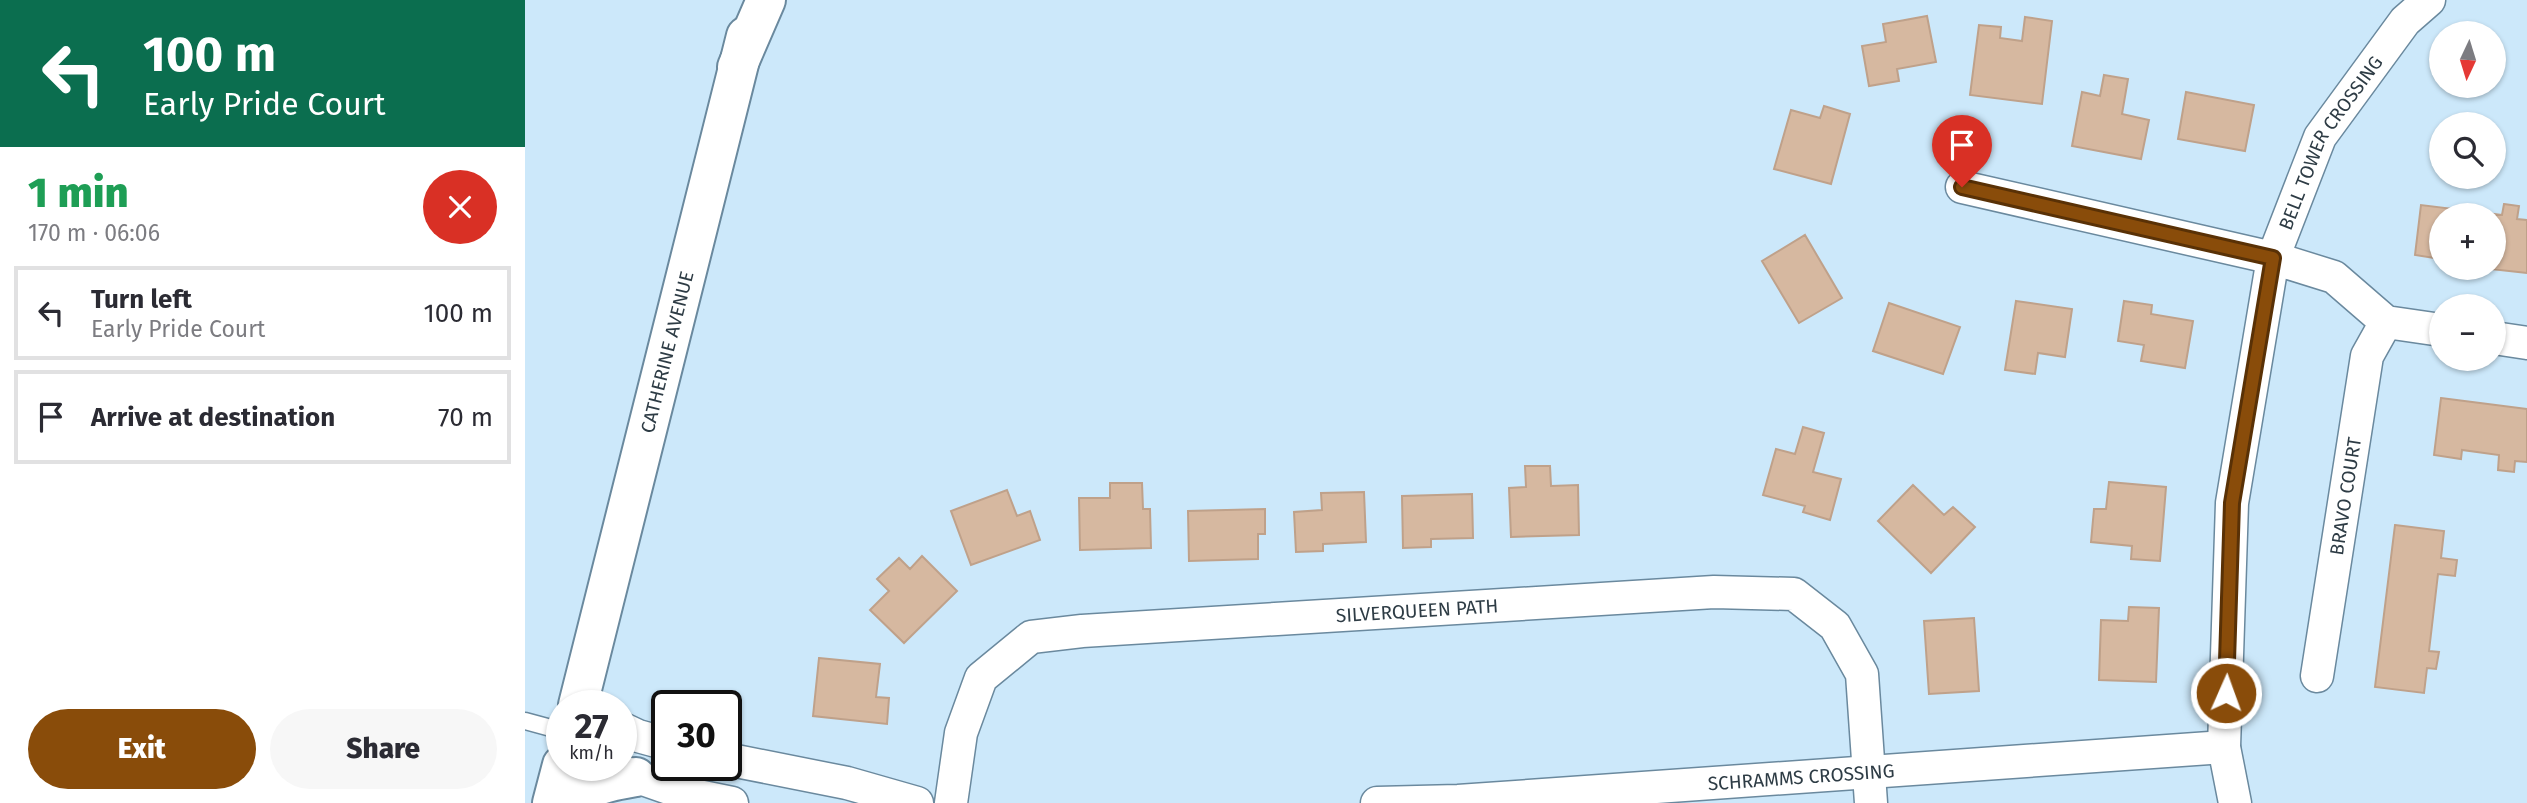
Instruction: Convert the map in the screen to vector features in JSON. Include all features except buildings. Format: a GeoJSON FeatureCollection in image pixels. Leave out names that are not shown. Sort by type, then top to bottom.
{"type":"FeatureCollection","features":[{"type":"Feature","properties":{"kind":"main road","name":"CATHERINE AVENUE"},"geometry":{"type":"LineString","coordinates":[[582,690],[737,67],[757,0]]}},
{"type":"Feature","properties":{"kind":"main road"},"geometry":{"type":"LineString","coordinates":[[737,67],[767,0]]}},
{"type":"Feature","properties":{"kind":"main road"},"geometry":{"type":"LineString","coordinates":[[552,803],[558,781]]}},
{"type":"Feature","properties":{"kind":"main road"},"geometry":{"type":"LineString","coordinates":[[573,803],[581,794],[606,781]]}},
{"type":"Feature","properties":{"kind":"street","name":"BELL TOWER CROSSING"},"geometry":{"type":"LineString","coordinates":[[2235,803],[2224,747],[2232,503],[2273,258],[2320,137],[2405,21],[2430,0]]}},
{"type":"Feature","properties":{"kind":"street"},"geometry":{"type":"LineString","coordinates":[[1962,187],[2273,258],[2333,277],[2386,322],[2429,328]]}},
{"type":"Feature","properties":{"kind":"street","name":"BRAVO COURT"},"geometry":{"type":"LineString","coordinates":[[2317,676],[2367,356],[2386,322]]}},
{"type":"Feature","properties":{"kind":"street"},"geometry":{"type":"LineString","coordinates":[[2506,340],[2527,343]]}},
{"type":"Feature","properties":{"kind":"street","name":"SILVERQUEEN PATH"},"geometry":{"type":"LineString","coordinates":[[951,803],[961,733],[981,678],[1031,637],[1081,631],[1714,592],[1794,594],[1835,626],[1862,674],[1871,803]]}},
{"type":"Feature","properties":{"kind":"street","name":"SCHRAMMS CROSSING"},"geometry":{"type":"LineString","coordinates":[[1377,803],[1458,802],[2224,747]]}},
{"type":"Feature","properties":{"kind":"street"},"geometry":{"type":"LineString","coordinates":[[742,763],[847,783],[917,803]]}},
{"type":"Feature","properties":{"kind":"street"},"geometry":{"type":"LineString","coordinates":[[637,777],[683,793],[732,803]]}},
{"type":"Feature","properties":{"kind":"lane"},"geometry":{"type":"LineString","coordinates":[[525,721],[546,727]]}},
{"type":"Feature","properties":{"kind":"route"},"geometry":{"type":"LineString","coordinates":[[1962,187],[2273,258],[2232,503],[2226,693]]}}]}
